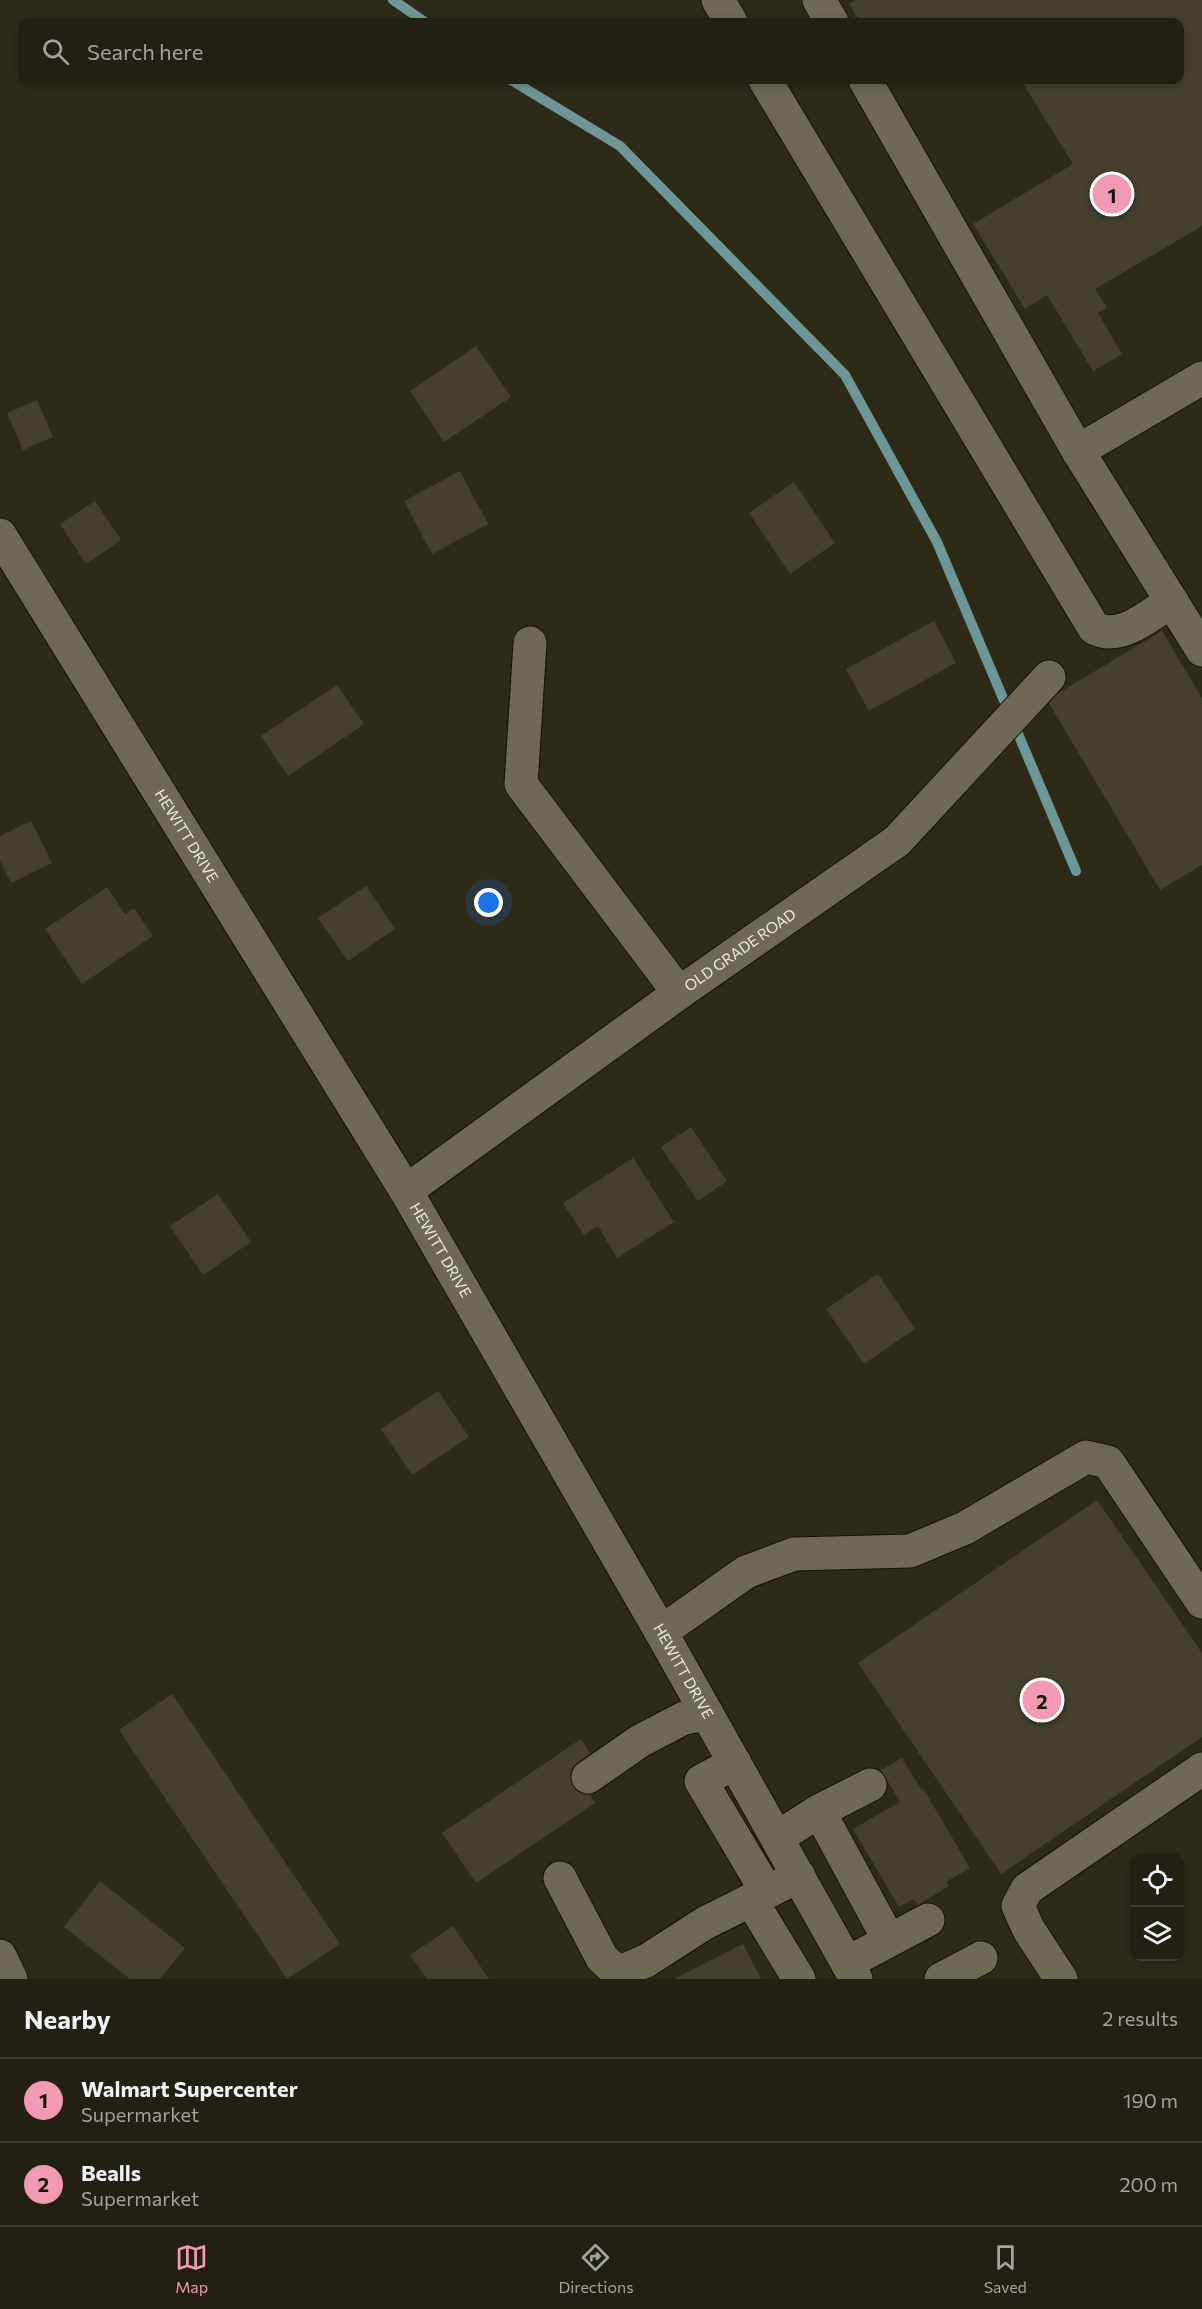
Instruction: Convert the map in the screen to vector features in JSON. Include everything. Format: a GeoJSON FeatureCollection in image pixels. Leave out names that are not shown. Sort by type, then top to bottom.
{"type":"FeatureCollection","features":[{"type":"Feature","properties":{"kind":"street"},"geometry":{"type":"LineString","coordinates":[[718,0],[729,18]]}},
{"type":"Feature","properties":{"kind":"street"},"geometry":{"type":"LineString","coordinates":[[819,0],[830,18]]}},
{"type":"Feature","properties":{"kind":"street"},"geometry":{"type":"LineString","coordinates":[[767,84],[1094,628],[1105,633],[1126,630],[1172,601]]}},
{"type":"Feature","properties":{"kind":"street"},"geometry":{"type":"LineString","coordinates":[[867,84],[1078,451],[1202,650]]}},
{"type":"Feature","properties":{"kind":"street"},"geometry":{"type":"LineString","coordinates":[[1078,451],[1202,378]]}},
{"type":"Feature","properties":{"kind":"street","name":"HEWITT DRIVE"},"geometry":{"type":"LineString","coordinates":[[0,535],[406,1191],[661,1632],[852,1971]]}},
{"type":"Feature","properties":{"kind":"street"},"geometry":{"type":"LineString","coordinates":[[531,643],[521,784],[679,993]]}},
{"type":"Feature","properties":{"kind":"street","name":"OLD GRADE ROAD"},"geometry":{"type":"LineString","coordinates":[[406,1191],[679,993],[897,841],[1049,677]]}},
{"type":"Feature","properties":{"kind":"street"},"geometry":{"type":"LineString","coordinates":[[661,1632],[746,1572],[794,1554],[910,1551],[965,1528],[1086,1457],[1108,1462],[1202,1602]]}},
{"type":"Feature","properties":{"kind":"street"},"geometry":{"type":"LineString","coordinates":[[588,1777],[640,1741],[684,1718],[707,1714]]}},
{"type":"Feature","properties":{"kind":"street"},"geometry":{"type":"LineString","coordinates":[[735,1763],[701,1781],[799,1979]]}},
{"type":"Feature","properties":{"kind":"street"},"geometry":{"type":"LineString","coordinates":[[1061,1979],[1029,1930],[1018,1906],[1027,1889],[1202,1768]]}},
{"type":"Feature","properties":{"kind":"street"},"geometry":{"type":"LineString","coordinates":[[777,1838],[819,1811],[870,1785]]}},
{"type":"Feature","properties":{"kind":"street"},"geometry":{"type":"LineString","coordinates":[[819,1811],[889,1940]]}},
{"type":"Feature","properties":{"kind":"street"},"geometry":{"type":"LineString","coordinates":[[560,1878],[602,1958],[618,1973],[645,1962],[705,1923],[798,1876]]}},
{"type":"Feature","properties":{"kind":"street"},"geometry":{"type":"LineString","coordinates":[[852,1971],[889,1940],[927,1920]]}},
{"type":"Feature","properties":{"kind":"street"},"geometry":{"type":"LineString","coordinates":[[0,1956],[11,1979]]}},
{"type":"Feature","properties":{"kind":"street"},"geometry":{"type":"LineString","coordinates":[[940,1979],[981,1958]]}},
{"type":"Feature","properties":{"kind":"building"},"geometry":{"type":"Polygon","coordinates":[[[855,0],[1202,0],[1202,226],[1095,289],[1107,308],[1098,313],[1122,354],[1093,371],[1047,295],[1025,309],[973,224],[1073,164],[1023,84],[1184,84],[1184,18],[858,18],[849,4],[855,0]]]}},
{"type":"Feature","properties":{"kind":"building"},"geometry":{"type":"Polygon","coordinates":[[[476,346],[511,397],[444,442],[410,391],[476,346]]]}},
{"type":"Feature","properties":{"kind":"building"},"geometry":{"type":"Polygon","coordinates":[[[37,400],[53,437],[23,450],[7,413],[37,400]]]}},
{"type":"Feature","properties":{"kind":"building"},"geometry":{"type":"Polygon","coordinates":[[[460,471],[488,524],[432,554],[404,501],[460,471]]]}},
{"type":"Feature","properties":{"kind":"building"},"geometry":{"type":"Polygon","coordinates":[[[794,482],[835,543],[790,574],[749,513],[794,482]]]}},
{"type":"Feature","properties":{"kind":"building"},"geometry":{"type":"Polygon","coordinates":[[[95,501],[121,540],[86,564],[60,524],[95,501]]]}},
{"type":"Feature","properties":{"kind":"building"},"geometry":{"type":"Polygon","coordinates":[[[934,621],[956,663],[869,711],[846,669],[934,621]]]}},
{"type":"Feature","properties":{"kind":"building"},"geometry":{"type":"Polygon","coordinates":[[[1162,631],[1202,698],[1202,865],[1160,890],[1047,700],[1162,631]]]}},
{"type":"Feature","properties":{"kind":"building"},"geometry":{"type":"Polygon","coordinates":[[[337,685],[364,724],[288,776],[261,736],[337,685]]]}},
{"type":"Feature","properties":{"kind":"building"},"geometry":{"type":"Polygon","coordinates":[[[31,821],[52,863],[11,883],[0,861],[0,836],[31,821]]]}},
{"type":"Feature","properties":{"kind":"building"},"geometry":{"type":"Polygon","coordinates":[[[366,886],[395,929],[348,961],[318,918],[366,886]]]}},
{"type":"Feature","properties":{"kind":"building"},"geometry":{"type":"Polygon","coordinates":[[[107,887],[125,914],[134,908],[153,936],[82,984],[45,929],[107,887]]]}},
{"type":"Feature","properties":{"kind":"building"},"geometry":{"type":"Polygon","coordinates":[[[691,1127],[727,1181],[698,1201],[661,1147],[691,1127]]]}},
{"type":"Feature","properties":{"kind":"building"},"geometry":{"type":"Polygon","coordinates":[[[633,1158],[674,1222],[617,1258],[598,1226],[584,1235],[563,1203],[633,1158]]]}},
{"type":"Feature","properties":{"kind":"building"},"geometry":{"type":"Polygon","coordinates":[[[218,1194],[251,1242],[203,1275],[170,1226],[218,1194]]]}},
{"type":"Feature","properties":{"kind":"building"},"geometry":{"type":"Polygon","coordinates":[[[878,1274],[915,1329],[864,1364],[826,1309],[878,1274]]]}},
{"type":"Feature","properties":{"kind":"building"},"geometry":{"type":"Polygon","coordinates":[[[438,1391],[469,1437],[412,1475],[381,1429],[438,1391]]]}},
{"type":"Feature","properties":{"kind":"building"},"geometry":{"type":"Polygon","coordinates":[[[1097,1500],[1202,1653],[1202,1737],[1001,1874],[858,1663],[1097,1500]]]}},
{"type":"Feature","properties":{"kind":"building"},"geometry":{"type":"Polygon","coordinates":[[[172,1694],[340,1944],[287,1979],[119,1730],[172,1694]]]}},
{"type":"Feature","properties":{"kind":"building"},"geometry":{"type":"Polygon","coordinates":[[[581,1739],[591,1754],[571,1768],[595,1803],[476,1883],[442,1833],[581,1739]]]}},
{"type":"Feature","properties":{"kind":"building"},"geometry":{"type":"Polygon","coordinates":[[[902,1758],[921,1789],[923,1788],[970,1868],[946,1882],[949,1886],[918,1905],[914,1899],[899,1907],[853,1829],[900,1802],[881,1770],[902,1758]]]}},
{"type":"Feature","properties":{"kind":"building"},"geometry":{"type":"Polygon","coordinates":[[[100,1881],[185,1948],[160,1979],[130,1979],[64,1927],[100,1881]]]}},
{"type":"Feature","properties":{"kind":"building"},"geometry":{"type":"Polygon","coordinates":[[[453,1926],[489,1979],[427,1979],[410,1955],[453,1926]]]}},
{"type":"Feature","properties":{"kind":"building"},"geometry":{"type":"Polygon","coordinates":[[[743,1944],[761,1979],[674,1979],[743,1944]]]}},
{"type":"Feature","properties":{"kind":"waterway"},"geometry":{"type":"LineString","coordinates":[[393,0],[419,18]]}},
{"type":"Feature","properties":{"kind":"waterway"},"geometry":{"type":"LineString","coordinates":[[518,84],[620,146],[845,375],[937,542],[1076,871]]}},
{"type":"Feature","properties":{"kind":"place","name":"Walmart Supercenter"},"geometry":{"type":"Point","coordinates":[1112,194]}},
{"type":"Feature","properties":{"kind":"place","name":"Bealls"},"geometry":{"type":"Point","coordinates":[1042,1700]}}]}
